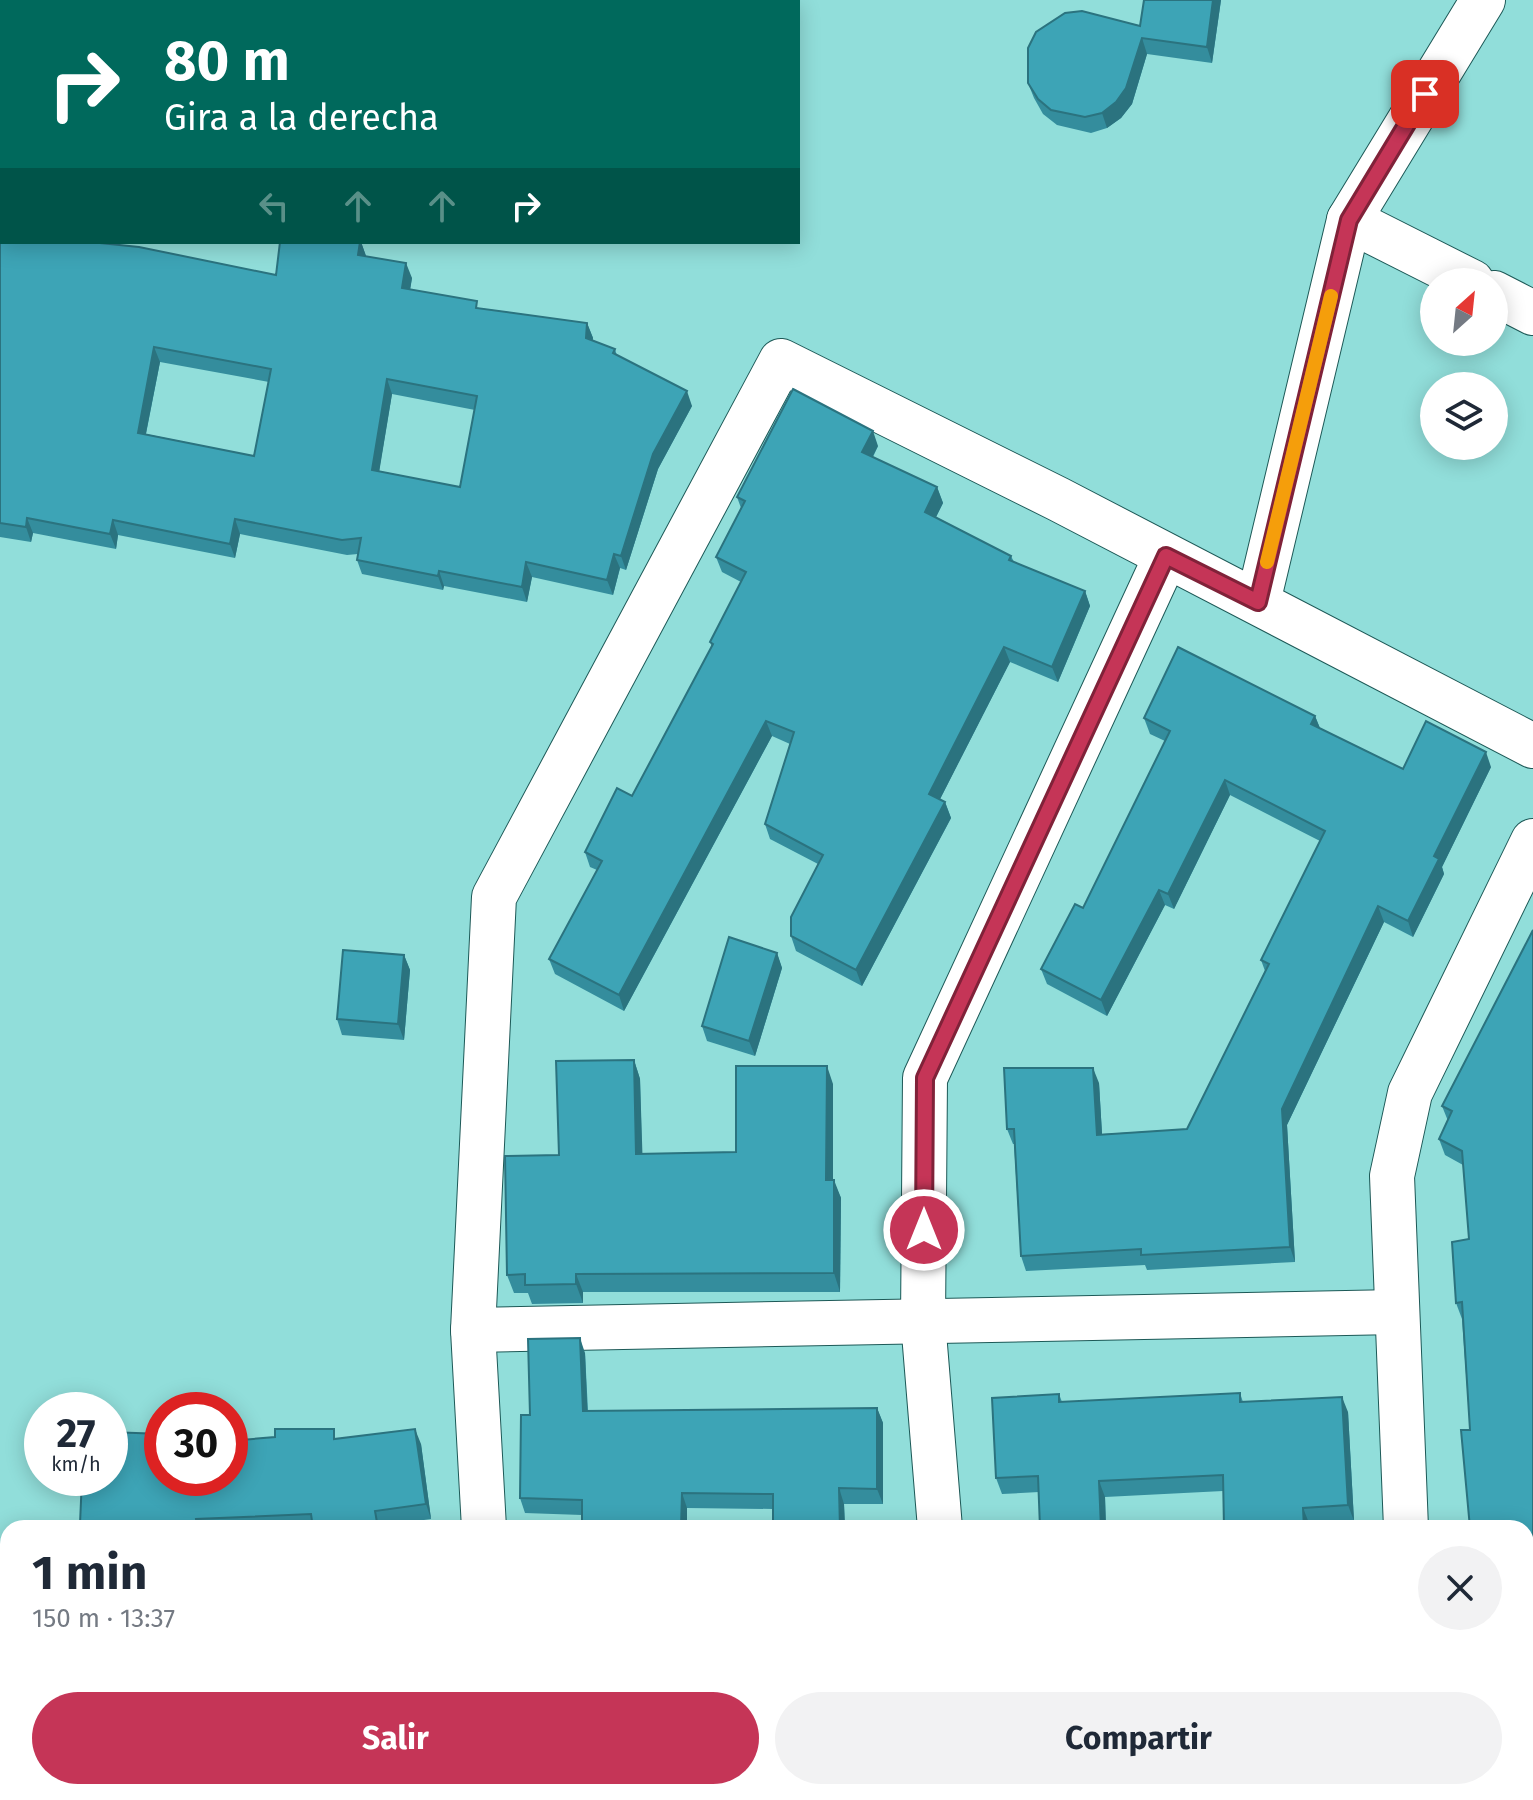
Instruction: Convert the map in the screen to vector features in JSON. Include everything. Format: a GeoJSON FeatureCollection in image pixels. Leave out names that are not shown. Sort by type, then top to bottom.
{"type":"FeatureCollection","features":[{"type":"Feature","properties":{"kind":"street"},"geometry":{"type":"LineString","coordinates":[[1258,602],[1349,220],[1483,0]]}},
{"type":"Feature","properties":{"kind":"street"},"geometry":{"type":"LineString","coordinates":[[1349,220],[1444,268]]}},
{"type":"Feature","properties":{"kind":"street"},"geometry":{"type":"LineString","coordinates":[[1508,300],[1533,313]]}},
{"type":"Feature","properties":{"kind":"street"},"geometry":{"type":"LineString","coordinates":[[484,1520],[473,1330],[494,897],[781,361],[1258,602],[1533,746]]}},
{"type":"Feature","properties":{"kind":"street"},"geometry":{"type":"LineString","coordinates":[[939,1520],[923,1321],[925,1078],[1166,556]]}},
{"type":"Feature","properties":{"kind":"street"},"geometry":{"type":"LineString","coordinates":[[1406,1520],[1392,1176],[1410,1093],[1533,841]]}},
{"type":"Feature","properties":{"kind":"street"},"geometry":{"type":"LineString","coordinates":[[473,1330],[1397,1312]]}},
{"type":"Feature","properties":{"kind":"building"},"geometry":{"type":"Polygon","coordinates":[[[1144,0],[1213,0],[1207,47],[1142,38],[1126,88],[1116,102],[1102,113],[1085,117],[1051,110],[1038,99],[1028,83],[1028,48],[1036,32],[1065,13],[1082,11],[1140,26],[1144,0]]]}},
{"type":"Feature","properties":{"kind":"building"},"geometry":{"type":"Polygon","coordinates":[[[0,244],[139,247],[276,275],[280,244],[360,244],[358,255],[406,263],[402,288],[477,301],[476,308],[587,323],[586,338],[615,349],[613,353],[687,391],[653,454],[621,556],[614,554],[607,580],[526,562],[522,587],[439,571],[438,576],[357,560],[361,538],[342,540],[235,519],[230,544],[113,520],[110,534],[27,518],[26,527],[0,523],[0,244]],[[154,347],[138,433],[254,456],[271,369],[154,347]],[[387,379],[372,470],[460,487],[477,396],[387,379]]]}},
{"type":"Feature","properties":{"kind":"building"},"geometry":{"type":"Polygon","coordinates":[[[793,389],[873,431],[862,452],[937,487],[925,512],[1011,556],[1009,560],[1085,591],[1052,667],[1004,647],[929,794],[945,802],[856,970],[791,936],[791,917],[823,855],[765,824],[794,732],[766,721],[619,995],[549,959],[602,861],[585,852],[617,788],[632,796],[713,644],[710,642],[746,572],[716,557],[745,501],[737,497],[793,389]]]}},
{"type":"Feature","properties":{"kind":"building"},"geometry":{"type":"Polygon","coordinates":[[[1178,647],[1315,716],[1311,724],[1403,769],[1426,721],[1486,752],[1434,856],[1439,859],[1408,921],[1378,906],[1282,1109],[1290,1247],[1141,1255],[1141,1249],[1021,1256],[1014,1129],[1007,1129],[1004,1068],[1093,1068],[1097,1135],[1187,1129],[1269,964],[1261,960],[1325,831],[1225,780],[1168,894],[1159,890],[1101,1000],[1041,969],[1075,904],[1083,908],[1170,731],[1144,718],[1178,647]]]}},
{"type":"Feature","properties":{"kind":"building"},"geometry":{"type":"Polygon","coordinates":[[[1533,930],[1533,1520],[1469,1520],[1461,1430],[1470,1430],[1462,1302],[1456,1303],[1452,1242],[1469,1239],[1462,1151],[1439,1139],[1452,1111],[1442,1106],[1533,930]]]}},
{"type":"Feature","properties":{"kind":"building"},"geometry":{"type":"Polygon","coordinates":[[[729,937],[777,953],[749,1041],[702,1026],[729,937]]]}},
{"type":"Feature","properties":{"kind":"building"},"geometry":{"type":"Polygon","coordinates":[[[343,950],[404,955],[398,1024],[337,1019],[343,950]]]}},
{"type":"Feature","properties":{"kind":"building"},"geometry":{"type":"Polygon","coordinates":[[[634,1060],[636,1154],[736,1152],[736,1066],[827,1066],[826,1180],[834,1180],[834,1273],[576,1274],[576,1284],[525,1285],[525,1274],[507,1275],[505,1156],[559,1155],[556,1061],[634,1060]]]}},
{"type":"Feature","properties":{"kind":"building"},"geometry":{"type":"Polygon","coordinates":[[[580,1338],[583,1411],[877,1408],[877,1489],[839,1488],[840,1520],[773,1520],[773,1494],[682,1493],[681,1520],[582,1520],[582,1500],[520,1498],[521,1415],[530,1415],[528,1339],[580,1338]]]}},
{"type":"Feature","properties":{"kind":"building"},"geometry":{"type":"Polygon","coordinates":[[[1240,1393],[1240,1402],[1342,1397],[1348,1505],[1303,1508],[1304,1520],[1224,1520],[1223,1475],[1099,1481],[1101,1520],[1040,1520],[1038,1476],[996,1478],[992,1398],[1059,1394],[1059,1402],[1240,1393]]]}},
{"type":"Feature","properties":{"kind":"building"},"geometry":{"type":"Polygon","coordinates":[[[275,1429],[334,1429],[334,1439],[415,1429],[426,1504],[375,1511],[377,1520],[312,1520],[311,1514],[196,1520],[80,1520],[81,1496],[128,1496],[128,1433],[144,1433],[144,1496],[248,1496],[248,1439],[275,1437],[275,1429]]]}},
{"type":"Feature","properties":{"kind":"slow traffic"},"geometry":{"type":"LineString","coordinates":[[1267,562],[1331,296]]}},
{"type":"Feature","properties":{"kind":"route"},"geometry":{"type":"LineString","coordinates":[[924,1230],[925,1078],[1166,556],[1258,602],[1349,220],[1425,94]]}}]}
